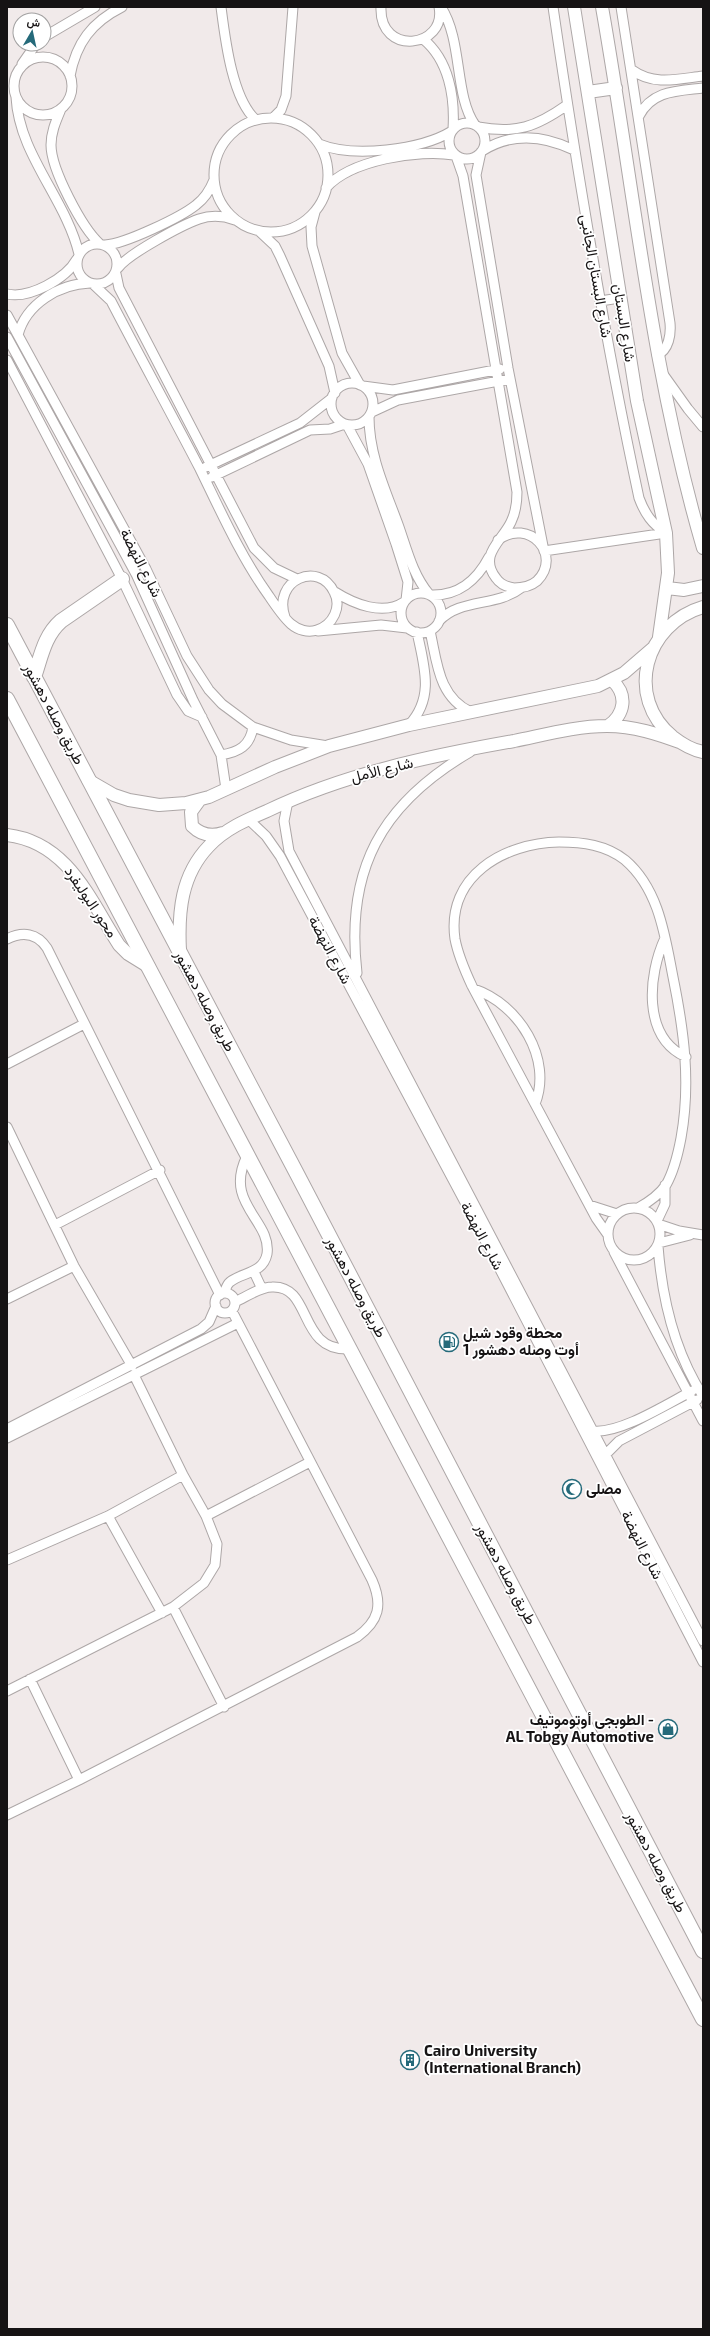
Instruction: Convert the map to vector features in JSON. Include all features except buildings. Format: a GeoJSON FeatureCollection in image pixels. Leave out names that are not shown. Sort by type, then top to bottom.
{"type":"FeatureCollection","features":[{"type":"Feature","properties":{"kind":"main road","name":"شارع البستان"},"geometry":{"type":"LineString","coordinates":[[574,7],[637,401],[666,533],[667,588],[659,637]]}},
{"type":"Feature","properties":{"kind":"main road","name":"شارع البستان"},"geometry":{"type":"LineString","coordinates":[[602,7],[657,355],[688,496],[703,548]]}},
{"type":"Feature","properties":{"kind":"main road"},"geometry":{"type":"LineString","coordinates":[[588,92],[616,88]]}},
{"type":"Feature","properties":{"kind":"main road"},"geometry":{"type":"LineString","coordinates":[[34,677],[46,640],[52,630],[61,621],[122,579]]}},
{"type":"Feature","properties":{"kind":"main road"},"geometry":{"type":"LineString","coordinates":[[667,588],[684,590],[703,586]]}},
{"type":"Feature","properties":{"kind":"main road"},"geometry":{"type":"LineString","coordinates":[[701,753],[682,743],[667,732],[649,701],[646,683],[647,665],[659,637],[680,617],[703,607]]}},
{"type":"Feature","properties":{"kind":"main road","name":"طريق وصله دهشور"},"geometry":{"type":"LineString","coordinates":[[7,625],[296,1172],[703,1951]]}},
{"type":"Feature","properties":{"kind":"main road"},"geometry":{"type":"LineString","coordinates":[[88,780],[114,795],[144,803],[173,805],[199,800],[329,746],[409,724],[598,686],[612,680],[635,665],[653,648]]}},
{"type":"Feature","properties":{"kind":"main road"},"geometry":{"type":"LineString","coordinates":[[608,726],[615,721],[623,707],[621,692],[612,680]]}},
{"type":"Feature","properties":{"kind":"main road"},"geometry":{"type":"LineString","coordinates":[[7,699],[110,897],[149,967],[247,1156],[703,2019]]}},
{"type":"Feature","properties":{"kind":"main road","name":"شارع الأمل"},"geometry":{"type":"LineString","coordinates":[[180,954],[178,916],[188,879],[201,856],[223,833],[248,819],[288,801],[356,776],[477,748],[589,727],[608,726],[645,730],[682,743]]}},
{"type":"Feature","properties":{"kind":"main road"},"geometry":{"type":"LineString","coordinates":[[199,800],[191,812],[192,826],[203,834],[210,835],[223,833]]}},
{"type":"Feature","properties":{"kind":"main road","name":"محور البوليفرد"},"geometry":{"type":"LineString","coordinates":[[7,835],[23,838],[37,844],[66,864],[80,879],[119,945],[128,954],[149,967]]}},
{"type":"Feature","properties":{"kind":"street"},"geometry":{"type":"LineString","coordinates":[[52,31],[95,7]]}},
{"type":"Feature","properties":{"kind":"street"},"geometry":{"type":"LineString","coordinates":[[122,7],[102,19],[83,38],[77,50],[70,76],[71,94],[61,109],[52,133],[51,146],[54,164],[85,227],[102,244],[116,254],[119,288],[254,548],[274,568],[297,579]]}},
{"type":"Feature","properties":{"kind":"street"},"geometry":{"type":"LineString","coordinates":[[221,7],[231,62],[241,98],[247,111],[256,120]]}},
{"type":"Feature","properties":{"kind":"street"},"geometry":{"type":"LineString","coordinates":[[273,118],[281,110],[286,96],[293,7]]}},
{"type":"Feature","properties":{"kind":"street"},"geometry":{"type":"LineString","coordinates":[[372,7],[381,18],[384,26],[396,39],[414,42],[423,39],[432,33],[438,23],[440,7]]}},
{"type":"Feature","properties":{"kind":"street"},"geometry":{"type":"LineString","coordinates":[[381,7],[381,18]]}},
{"type":"Feature","properties":{"kind":"street"},"geometry":{"type":"LineString","coordinates":[[31,52],[19,69],[14,81],[18,117],[25,138],[73,235],[78,257],[78,271],[81,276],[111,301],[254,573],[285,617],[298,629],[315,631],[387,625],[407,628],[417,632],[430,631],[439,621],[454,609],[507,597],[521,588],[536,582],[542,575],[546,564],[508,368],[476,175],[485,138],[477,126],[467,105],[453,35],[440,7]]}},
{"type":"Feature","properties":{"kind":"street","name":"شارع البستان الجانبى"},"geometry":{"type":"LineString","coordinates":[[553,7],[574,150],[600,301],[639,498],[654,526],[666,533]]}},
{"type":"Feature","properties":{"kind":"street"},"geometry":{"type":"LineString","coordinates":[[621,7],[632,70],[670,329],[665,348],[657,355]]}},
{"type":"Feature","properties":{"kind":"street"},"geometry":{"type":"LineString","coordinates":[[334,592],[354,602],[373,607],[394,607],[416,593],[430,595],[446,594],[462,588],[483,569],[498,540],[511,523],[516,508],[518,492],[495,370],[463,176],[455,155],[449,146],[453,130],[453,105],[446,71],[437,53],[423,39]]}},
{"type":"Feature","properties":{"kind":"street"},"geometry":{"type":"LineString","coordinates":[[19,69],[31,60],[50,58],[58,62],[70,76]]}},
{"type":"Feature","properties":{"kind":"street"},"geometry":{"type":"LineString","coordinates":[[632,70],[645,78],[660,81],[703,76]]}},
{"type":"Feature","properties":{"kind":"street"},"geometry":{"type":"LineString","coordinates":[[639,116],[648,102],[661,94],[703,88]]}},
{"type":"Feature","properties":{"kind":"street"},"geometry":{"type":"LineString","coordinates":[[16,96],[25,108],[31,112],[46,115],[61,109]]}},
{"type":"Feature","properties":{"kind":"street"},"geometry":{"type":"LineString","coordinates":[[319,144],[339,150],[363,152],[428,142],[464,123],[502,130],[530,126],[543,121],[567,105]]}},
{"type":"Feature","properties":{"kind":"street"},"geometry":{"type":"LineString","coordinates":[[237,221],[221,203],[214,180],[215,164],[224,142],[242,126],[256,120],[273,118],[287,120],[310,134],[319,144],[327,165],[326,188]]}},
{"type":"Feature","properties":{"kind":"street"},"geometry":{"type":"LineString","coordinates":[[439,621],[441,616],[439,604],[430,595],[415,573],[376,462],[371,442],[371,415],[373,400],[368,390],[362,386],[342,353],[312,246],[311,227],[315,211],[326,188],[338,176],[363,164],[428,153],[455,155],[470,159],[503,141],[527,137],[551,140],[574,150]]}},
{"type":"Feature","properties":{"kind":"street"},"geometry":{"type":"LineString","coordinates":[[7,294],[28,295],[67,273],[88,246],[129,240],[195,206],[208,192],[214,180]]}},
{"type":"Feature","properties":{"kind":"street"},"geometry":{"type":"LineString","coordinates":[[258,230],[271,232],[289,228],[306,220],[315,211]]}},
{"type":"Feature","properties":{"kind":"street"},"geometry":{"type":"LineString","coordinates":[[18,335],[28,312],[41,300],[67,286],[104,284],[129,256],[198,220],[214,217],[237,221],[258,230],[268,237],[280,256],[327,362],[333,395],[333,414],[346,425],[368,464],[408,582],[401,615],[407,628]]}},
{"type":"Feature","properties":{"kind":"street"},"geometry":{"type":"LineString","coordinates":[[600,301],[620,298]]}},
{"type":"Feature","properties":{"kind":"street","name":"شارع النهضة"},"geometry":{"type":"LineString","coordinates":[[7,315],[146,569],[197,674],[222,704],[253,727],[291,740],[329,746]]}},
{"type":"Feature","properties":{"kind":"street","name":"شارع النهضة"},"geometry":{"type":"LineString","coordinates":[[7,337],[136,574],[221,756],[226,789]]}},
{"type":"Feature","properties":{"kind":"street"},"geometry":{"type":"LineString","coordinates":[[7,360],[122,579],[177,695],[188,711],[202,717]]}},
{"type":"Feature","properties":{"kind":"street"},"geometry":{"type":"LineString","coordinates":[[660,367],[688,409],[703,427]]}},
{"type":"Feature","properties":{"kind":"street"},"geometry":{"type":"LineString","coordinates":[[200,469],[300,423],[333,395],[349,384],[393,390],[508,368]]}},
{"type":"Feature","properties":{"kind":"street"},"geometry":{"type":"LineString","coordinates":[[205,480],[310,430],[360,424],[371,415],[398,400],[510,379]]}},
{"type":"Feature","properties":{"kind":"street"},"geometry":{"type":"LineString","coordinates":[[47,410],[57,405]]}},
{"type":"Feature","properties":{"kind":"street"},"geometry":{"type":"LineString","coordinates":[[110,526],[119,520]]}},
{"type":"Feature","properties":{"kind":"street"},"geometry":{"type":"LineString","coordinates":[[498,540],[512,532],[520,532],[535,538],[544,551]]}},
{"type":"Feature","properties":{"kind":"street"},"geometry":{"type":"LineString","coordinates":[[544,551],[666,533]]}},
{"type":"Feature","properties":{"kind":"street"},"geometry":{"type":"LineString","coordinates":[[489,556],[489,564],[497,580],[512,588],[521,588]]}},
{"type":"Feature","properties":{"kind":"street"},"geometry":{"type":"LineString","coordinates":[[285,617],[282,604],[285,591],[297,579],[306,576],[318,578],[330,585],[334,592],[337,608],[334,616],[323,628],[315,631]]}},
{"type":"Feature","properties":{"kind":"street"},"geometry":{"type":"LineString","coordinates":[[430,631],[444,686],[455,702],[471,712]]}},
{"type":"Feature","properties":{"kind":"street"},"geometry":{"type":"LineString","coordinates":[[409,724],[420,708],[426,689],[426,676],[417,632]]}},
{"type":"Feature","properties":{"kind":"street"},"geometry":{"type":"LineString","coordinates":[[221,756],[241,750],[250,740],[253,727]]}},
{"type":"Feature","properties":{"kind":"street"},"geometry":{"type":"LineString","coordinates":[[358,979],[354,942],[356,905],[363,873],[375,842],[394,815],[418,790],[446,767],[477,748]]}},
{"type":"Feature","properties":{"kind":"street","name":"شارع النهضة"},"geometry":{"type":"LineString","coordinates":[[288,801],[284,821],[289,851],[358,979],[380,1036],[476,1223],[602,1458],[703,1641]]}},
{"type":"Feature","properties":{"kind":"street","name":"شارع النهضة"},"geometry":{"type":"LineString","coordinates":[[248,819],[266,836],[280,856],[484,1219],[593,1431],[602,1458],[703,1662]]}},
{"type":"Feature","properties":{"kind":"street"},"geometry":{"type":"LineString","coordinates":[[701,1394],[680,1349],[667,1309],[658,1245],[660,1234],[658,1223],[665,1204],[666,1185],[674,1166],[683,1125],[687,1083],[686,1057],[678,1001],[657,906],[649,890],[632,867],[616,854],[596,845],[575,842],[552,842],[519,848],[497,856],[480,869],[466,886],[458,906],[455,939],[461,960],[474,989],[589,1206],[608,1235],[614,1252],[703,1422]]}},
{"type":"Feature","properties":{"kind":"street"},"geometry":{"type":"LineString","coordinates":[[7,939],[20,934],[28,934],[42,941],[222,1294]]}},
{"type":"Feature","properties":{"kind":"street"},"geometry":{"type":"LineString","coordinates":[[665,938],[654,971],[652,992],[654,1013],[665,1041],[678,1053],[686,1057]]}},
{"type":"Feature","properties":{"kind":"street"},"geometry":{"type":"LineString","coordinates":[[474,989],[503,1004],[517,1019],[525,1031],[536,1056],[541,1077],[540,1092],[535,1104]]}},
{"type":"Feature","properties":{"kind":"street"},"geometry":{"type":"LineString","coordinates":[[7,1064],[84,1024]]}},
{"type":"Feature","properties":{"kind":"street"},"geometry":{"type":"LineString","coordinates":[[7,1127],[74,1266],[133,1371],[183,1475],[206,1516],[217,1544],[215,1565],[204,1583],[174,1607],[7,1691]]}},
{"type":"Feature","properties":{"kind":"street"},"geometry":{"type":"LineString","coordinates":[[7,1438],[133,1371],[201,1329],[209,1322],[216,1306],[216,1300],[230,1282],[254,1272],[263,1263],[267,1247],[240,1188],[241,1170],[247,1156]]}},
{"type":"Feature","properties":{"kind":"street"},"geometry":{"type":"LineString","coordinates":[[55,1224],[160,1170]]}},
{"type":"Feature","properties":{"kind":"street"},"geometry":{"type":"LineString","coordinates":[[608,1235],[610,1224],[617,1214],[627,1209],[638,1208],[650,1200],[666,1185]]}},
{"type":"Feature","properties":{"kind":"street"},"geometry":{"type":"LineString","coordinates":[[589,1206],[617,1214]]}},
{"type":"Feature","properties":{"kind":"street"},"geometry":{"type":"LineString","coordinates":[[638,1208],[649,1213],[658,1223],[698,1234]]}},
{"type":"Feature","properties":{"kind":"street"},"geometry":{"type":"LineString","coordinates":[[614,1252],[627,1259],[641,1259],[654,1252],[658,1245],[698,1234]]}},
{"type":"Feature","properties":{"kind":"street"},"geometry":{"type":"LineString","coordinates":[[7,1299],[74,1266]]}},
{"type":"Feature","properties":{"kind":"street"},"geometry":{"type":"LineString","coordinates":[[254,1272],[262,1290]]}},
{"type":"Feature","properties":{"kind":"street"},"geometry":{"type":"LineString","coordinates":[[235,1302],[262,1290],[278,1287],[291,1293],[318,1339],[332,1348],[349,1349]]}},
{"type":"Feature","properties":{"kind":"street"},"geometry":{"type":"LineString","coordinates":[[7,1815],[224,1707],[357,1637],[368,1629],[375,1618],[378,1605],[377,1592],[232,1311],[235,1302],[232,1295],[222,1294]]}},
{"type":"Feature","properties":{"kind":"street"},"geometry":{"type":"LineString","coordinates":[[216,1306],[223,1313],[232,1311]]}},
{"type":"Feature","properties":{"kind":"street"},"geometry":{"type":"LineString","coordinates":[[7,1429],[238,1323]]}},
{"type":"Feature","properties":{"kind":"street"},"geometry":{"type":"LineString","coordinates":[[593,1431],[603,1432],[619,1428],[688,1393],[701,1394]]}},
{"type":"Feature","properties":{"kind":"street"},"geometry":{"type":"LineString","coordinates":[[602,1458],[614,1445],[624,1438],[692,1402],[701,1394]]}},
{"type":"Feature","properties":{"kind":"street"},"geometry":{"type":"LineString","coordinates":[[206,1516],[310,1462]]}},
{"type":"Feature","properties":{"kind":"street"},"geometry":{"type":"LineString","coordinates":[[7,1560],[108,1516],[183,1475]]}},
{"type":"Feature","properties":{"kind":"street"},"geometry":{"type":"LineString","coordinates":[[108,1516],[162,1613]]}},
{"type":"Feature","properties":{"kind":"street"},"geometry":{"type":"LineString","coordinates":[[174,1607],[224,1707]]}},
{"type":"Feature","properties":{"kind":"street"},"geometry":{"type":"LineString","coordinates":[[682,1622],[690,1617]]}},
{"type":"Feature","properties":{"kind":"street"},"geometry":{"type":"LineString","coordinates":[[30,1679],[79,1780]]}},
{"type":"Feature","properties":{"kind":"place","name":"محطة وقود شيل أوت وصله دهشور 1"},"geometry":{"type":"Point","coordinates":[449,1342]}},
{"type":"Feature","properties":{"kind":"place","name":"مصلى"},"geometry":{"type":"Point","coordinates":[572,1489]}},
{"type":"Feature","properties":{"kind":"place","name":"الطوبجى أوتوموتيف - AL Tobgy Automotive"},"geometry":{"type":"Point","coordinates":[668,1729]}},
{"type":"Feature","properties":{"kind":"place","name":"Cairo University (International Branch)"},"geometry":{"type":"Point","coordinates":[410,2060]}}]}
